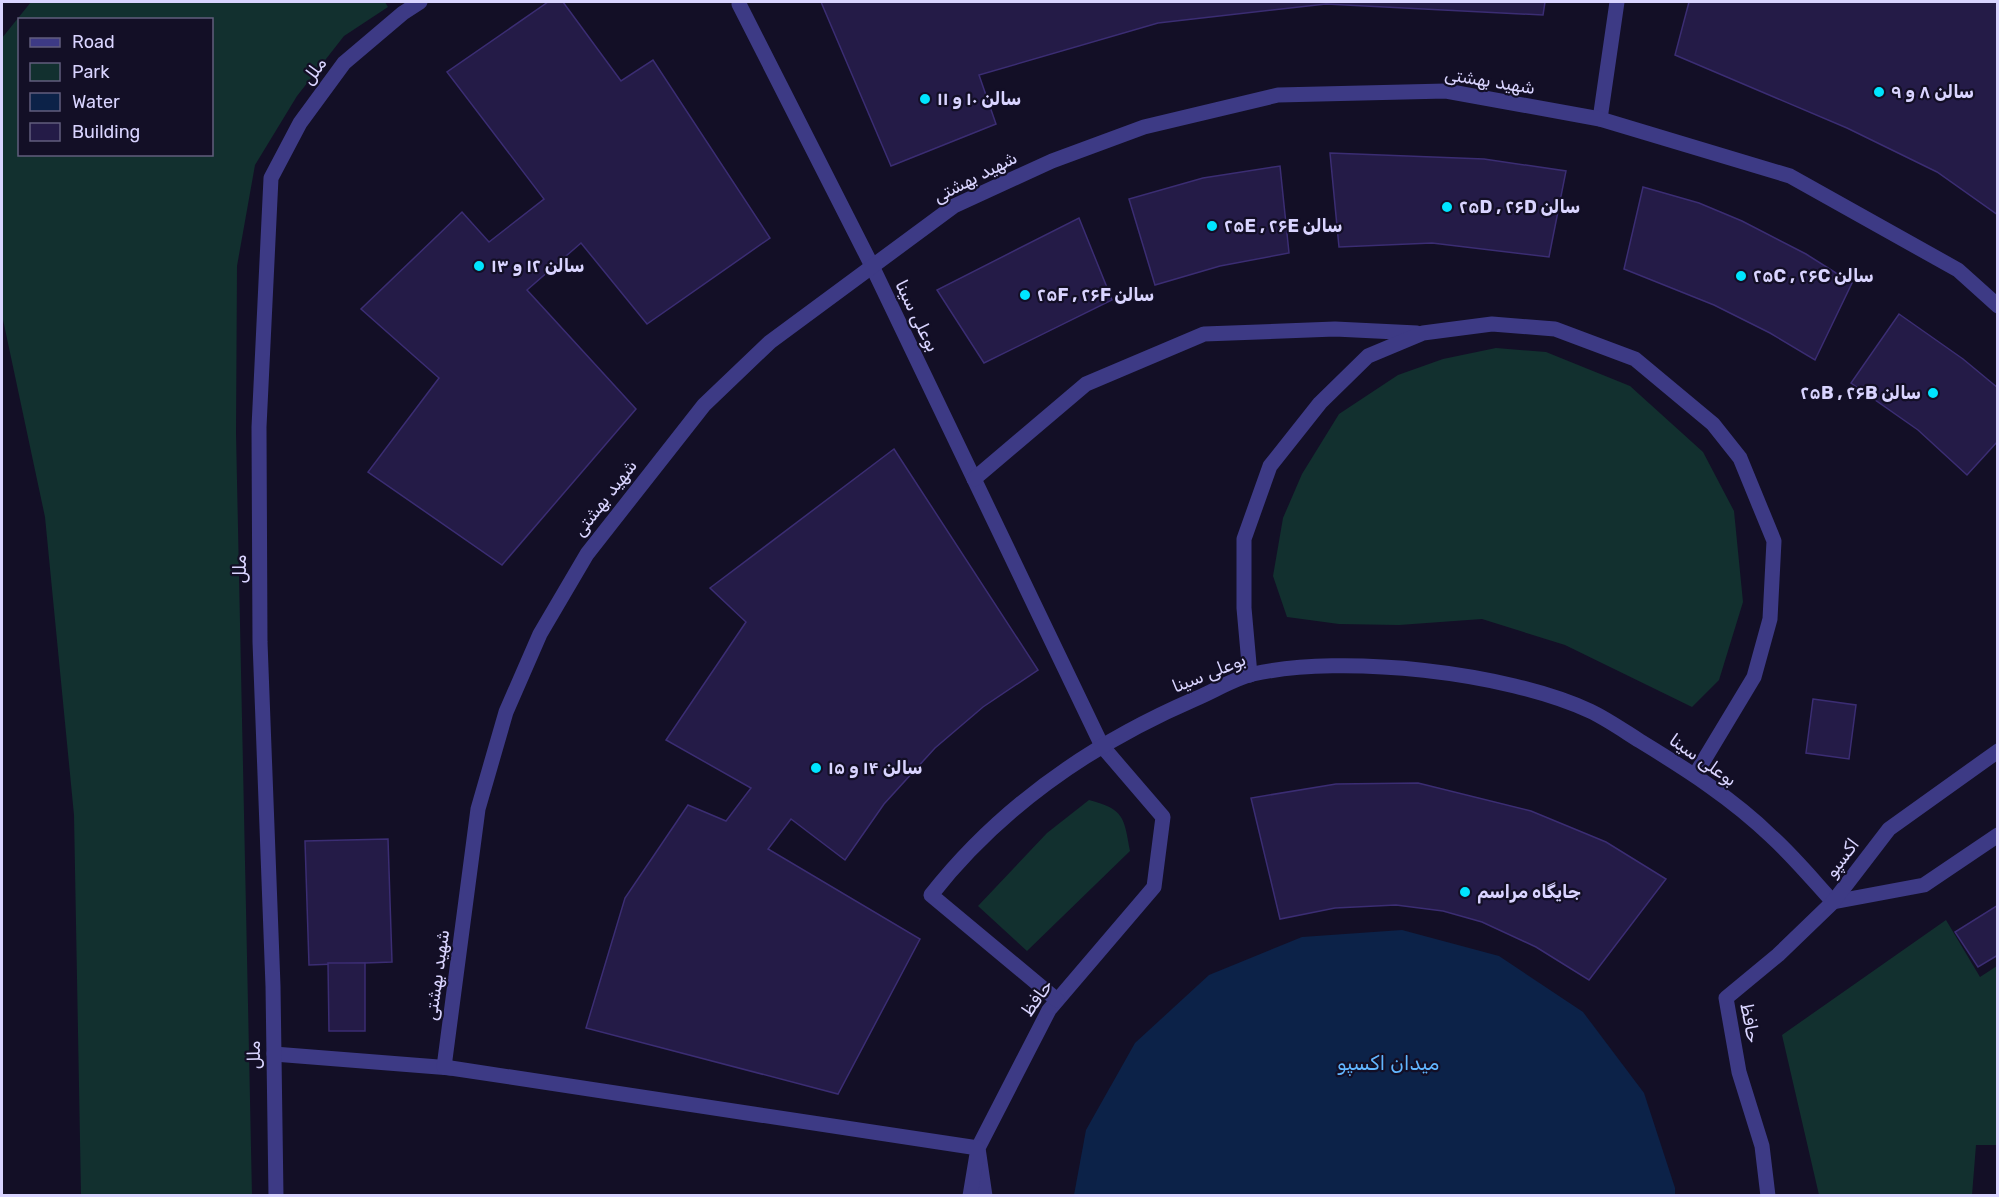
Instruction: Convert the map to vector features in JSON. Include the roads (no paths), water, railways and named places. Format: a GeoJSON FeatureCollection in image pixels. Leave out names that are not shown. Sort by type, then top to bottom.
{"type":"FeatureCollection","features":[{"type":"Feature","properties":{"kind":"lane","name":"ملل"},"geometry":{"type":"LineString","coordinates":[[276,1196],[274,1054],[260,642],[259,451],[271,178],[300,123],[344,63],[403,13],[420,2]]}},
{"type":"Feature","properties":{"kind":"lane"},"geometry":{"type":"LineString","coordinates":[[1600,119],[1617,2]]}},
{"type":"Feature","properties":{"kind":"lane","name":"بوعلی سینا"},"geometry":{"type":"LineString","coordinates":[[739,4],[872,266],[1102,746],[1159,714],[1250,675],[1292,667],[1365,666],[1437,672],[1522,689],[1590,711],[1695,775],[1772,836],[1833,902]]}},
{"type":"Feature","properties":{"kind":"lane","name":"شهید بهشتی"},"geometry":{"type":"LineString","coordinates":[[448,1068],[478,809],[506,712],[540,634],[586,554],[704,405],[770,342],[954,206],[1052,161],[1144,127],[1278,95],[1446,91],[1600,119],[1790,176],[1958,270],[1998,306]]}},
{"type":"Feature","properties":{"kind":"lane"},"geometry":{"type":"LineString","coordinates":[[974,479],[1086,384],[1204,334],[1335,328],[1423,333],[1492,324],[1555,329],[1635,359],[1713,424],[1740,458],[1774,541],[1770,619],[1754,677],[1695,775]]}},
{"type":"Feature","properties":{"kind":"lane"},"geometry":{"type":"LineString","coordinates":[[1250,675],[1244,608],[1244,539],[1270,466],[1320,403],[1368,356],[1423,333]]}},
{"type":"Feature","properties":{"kind":"lane"},"geometry":{"type":"LineString","coordinates":[[1058,1000],[931,895],[974,844],[1015,808],[1060,771],[1102,746]]}},
{"type":"Feature","properties":{"kind":"lane","name":"حافظ"},"geometry":{"type":"LineString","coordinates":[[970,1196],[978,1148],[1049,1010],[1154,888],[1163,817],[1102,746]]}},
{"type":"Feature","properties":{"kind":"lane","name":"اکسپو"},"geometry":{"type":"LineString","coordinates":[[1833,902],[1889,829],[1998,751]]}},
{"type":"Feature","properties":{"kind":"lane","name":"اکسپو"},"geometry":{"type":"LineString","coordinates":[[1833,902],[1924,885],[1998,835]]}},
{"type":"Feature","properties":{"kind":"lane","name":"حافظ"},"geometry":{"type":"LineString","coordinates":[[1768,1196],[1762,1146],[1739,1072],[1726,998],[1778,955],[1833,902]]}},
{"type":"Feature","properties":{"kind":"lane"},"geometry":{"type":"LineString","coordinates":[[274,1054],[448,1068],[978,1148],[985,1196]]}},
{"type":"Feature","properties":{"kind":"water","name":"میدان اکسپو"},"geometry":{"type":"Polygon","coordinates":[[[1402,930],[1499,956],[1583,1012],[1644,1093],[1675,1188],[1675,1195],[1074,1195],[1086,1130],[1135,1043],[1209,975],[1302,937],[1402,930]]]}},
{"type":"Feature","properties":{"kind":"place","name":"سالن ۸ و ۹"},"geometry":{"type":"Point","coordinates":[1879,92]}},
{"type":"Feature","properties":{"kind":"place","name":"سالن ۱۰ و ۱۱"},"geometry":{"type":"Point","coordinates":[925,99]}},
{"type":"Feature","properties":{"kind":"place","name":"۲۵D , ۲۶D سالن"},"geometry":{"type":"Point","coordinates":[1447,207]}},
{"type":"Feature","properties":{"kind":"place","name":"۲۵E , ۲۶E سالن"},"geometry":{"type":"Point","coordinates":[1212,226]}},
{"type":"Feature","properties":{"kind":"place","name":"سالن ۱۲ و ۱۳"},"geometry":{"type":"Point","coordinates":[479,266]}},
{"type":"Feature","properties":{"kind":"place","name":"۲۵C , ۲۶C سالن"},"geometry":{"type":"Point","coordinates":[1741,276]}},
{"type":"Feature","properties":{"kind":"place","name":"۲۵F , ۲۶F سالن"},"geometry":{"type":"Point","coordinates":[1025,295]}},
{"type":"Feature","properties":{"kind":"place","name":"۲۵B , ۲۶B سالن"},"geometry":{"type":"Point","coordinates":[1933,393]}},
{"type":"Feature","properties":{"kind":"place","name":"سالن ۱۴ و ۱۵"},"geometry":{"type":"Point","coordinates":[816,768]}},
{"type":"Feature","properties":{"kind":"place","name":"جایگاه مراسم"},"geometry":{"type":"Point","coordinates":[1465,892]}}]}
